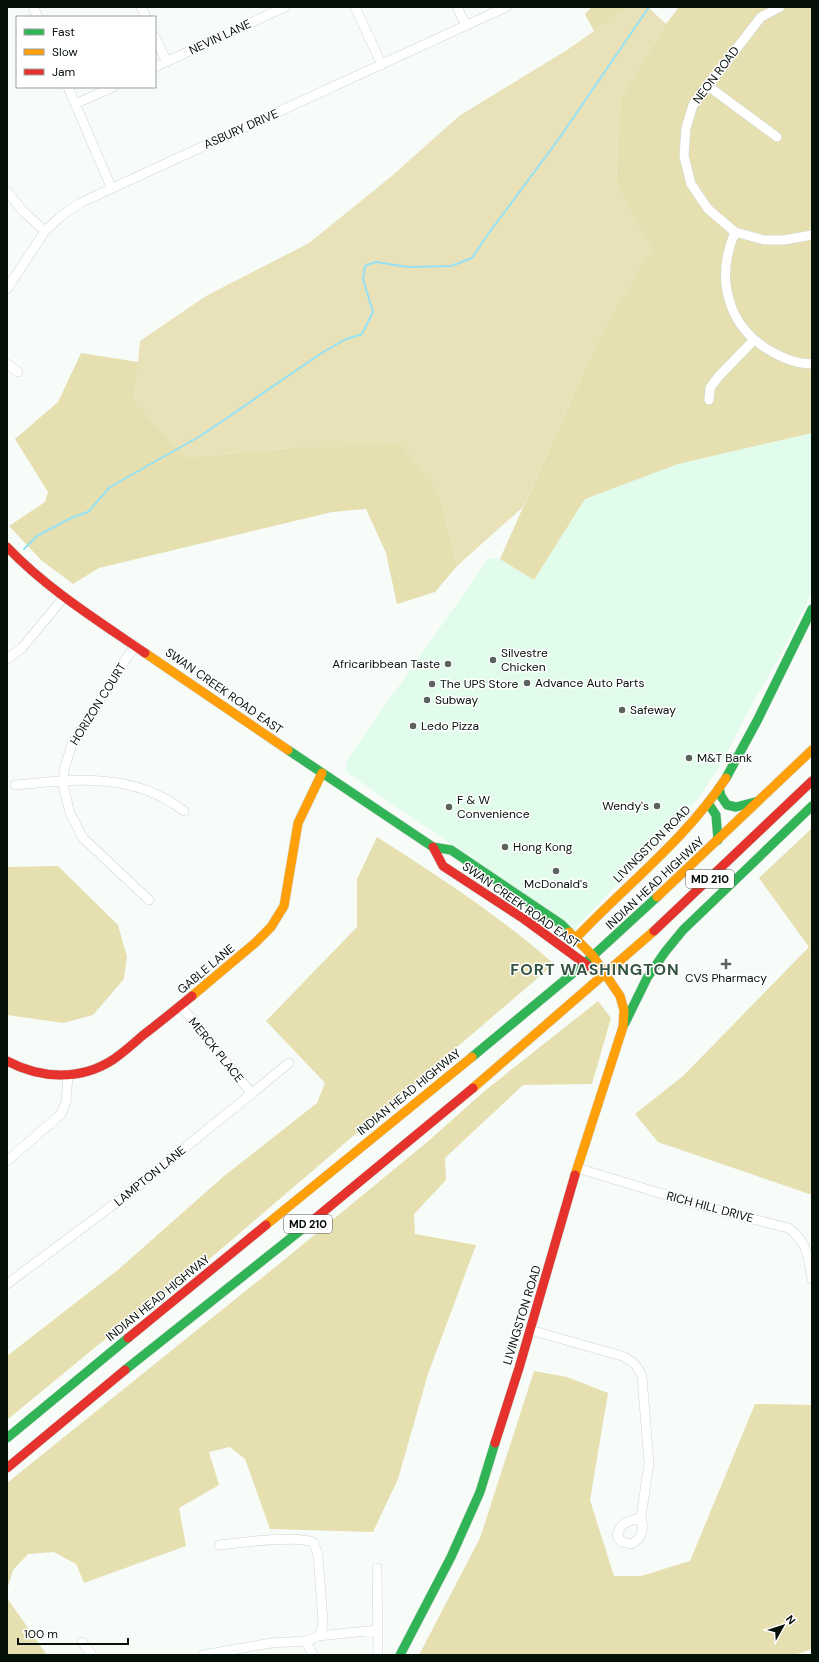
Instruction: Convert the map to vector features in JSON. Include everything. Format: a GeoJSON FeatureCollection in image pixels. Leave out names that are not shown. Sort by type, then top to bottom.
{"type":"FeatureCollection","features":[{"type":"Feature","properties":{"kind":"main road","name":"SWAN CREEK ROAD EAST"},"geometry":{"type":"LineString","coordinates":[[7,547],[40,579],[64,597],[135,644],[248,724],[433,847],[451,850],[561,924],[593,956],[604,974]]}},
{"type":"Feature","properties":{"kind":"main road","name":"LIVINGSTON ROAD"},"geometry":{"type":"LineString","coordinates":[[576,938],[621,892],[674,842],[719,788],[752,730],[812,609]]}},
{"type":"Feature","properties":{"kind":"main road","name":"INDIAN HEAD HIGHWAY"},"geometry":{"type":"LineString","coordinates":[[7,1438],[584,964],[718,840],[812,750]]}},
{"type":"Feature","properties":{"kind":"main road","name":"GABLE LANE"},"geometry":{"type":"LineString","coordinates":[[7,1060],[17,1066],[39,1074],[60,1076],[96,1069],[114,1059],[181,1006],[255,943],[271,927],[284,906],[290,886],[298,824],[322,773]]}},
{"type":"Feature","properties":{"kind":"main road","name":"MD 210"},"geometry":{"type":"LineString","coordinates":[[7,1468],[134,1363],[351,1190],[443,1114],[666,920],[812,781]]}},
{"type":"Feature","properties":{"kind":"main road"},"geometry":{"type":"LineString","coordinates":[[719,788],[720,797],[728,807],[734,808],[758,801]]}},
{"type":"Feature","properties":{"kind":"main road"},"geometry":{"type":"LineString","coordinates":[[708,803],[715,811],[718,826],[718,840]]}},
{"type":"Feature","properties":{"kind":"main road"},"geometry":{"type":"LineString","coordinates":[[623,1028],[647,978],[683,930],[812,806]]}},
{"type":"Feature","properties":{"kind":"main road","name":"SWAN CREEK ROAD EAST"},"geometry":{"type":"LineString","coordinates":[[433,847],[443,866],[550,937],[584,964],[604,974]]}},
{"type":"Feature","properties":{"kind":"main road","name":"LIVINGSTON ROAD"},"geometry":{"type":"LineString","coordinates":[[400,1655],[451,1557],[480,1492],[530,1330],[577,1168],[623,1028],[624,1010],[620,996],[604,974]]}},
{"type":"Feature","properties":{"kind":"street"},"geometry":{"type":"LineString","coordinates":[[32,7],[37,16]]}},
{"type":"Feature","properties":{"kind":"street"},"geometry":{"type":"LineString","coordinates":[[141,7],[146,16]]}},
{"type":"Feature","properties":{"kind":"street","name":"NEVIN LANE"},"geometry":{"type":"LineString","coordinates":[[156,67],[285,7]]}},
{"type":"Feature","properties":{"kind":"street"},"geometry":{"type":"LineString","coordinates":[[355,7],[382,65]]}},
{"type":"Feature","properties":{"kind":"street"},"geometry":{"type":"LineString","coordinates":[[457,7],[466,26]]}},
{"type":"Feature","properties":{"kind":"street","name":"ASBURY DRIVE"},"geometry":{"type":"LineString","coordinates":[[7,289],[45,231],[60,217],[80,202],[506,7]]}},
{"type":"Feature","properties":{"kind":"street","name":"NEON ROAD"},"geometry":{"type":"LineString","coordinates":[[780,7],[762,17],[693,105],[686,128],[684,156],[691,184],[708,208],[735,232],[764,240],[784,240],[812,235]]}},
{"type":"Feature","properties":{"kind":"street"},"geometry":{"type":"LineString","coordinates":[[156,38],[166,62]]}},
{"type":"Feature","properties":{"kind":"street"},"geometry":{"type":"LineString","coordinates":[[708,86],[777,138]]}},
{"type":"Feature","properties":{"kind":"street"},"geometry":{"type":"LineString","coordinates":[[68,88],[111,187]]}},
{"type":"Feature","properties":{"kind":"street"},"geometry":{"type":"LineString","coordinates":[[76,104],[111,88]]}},
{"type":"Feature","properties":{"kind":"street"},"geometry":{"type":"LineString","coordinates":[[7,192],[25,214],[45,231]]}},
{"type":"Feature","properties":{"kind":"street"},"geometry":{"type":"LineString","coordinates":[[735,232],[728,248],[725,276],[729,301],[736,318],[754,340],[766,349],[784,358],[812,364]]}},
{"type":"Feature","properties":{"kind":"street"},"geometry":{"type":"LineString","coordinates":[[709,400],[710,388],[718,377],[754,340]]}},
{"type":"Feature","properties":{"kind":"street"},"geometry":{"type":"LineString","coordinates":[[7,364],[18,372]]}},
{"type":"Feature","properties":{"kind":"street"},"geometry":{"type":"LineString","coordinates":[[7,659],[22,648],[64,597]]}},
{"type":"Feature","properties":{"kind":"street","name":"HORIZON COURT"},"geometry":{"type":"LineString","coordinates":[[135,644],[72,744],[64,770],[63,780],[64,793],[70,813],[83,838],[149,900]]}},
{"type":"Feature","properties":{"kind":"street"},"geometry":{"type":"LineString","coordinates":[[15,785],[63,780],[112,781],[127,784],[172,801],[184,811]]}},
{"type":"Feature","properties":{"kind":"street","name":"MERCK PLACE"},"geometry":{"type":"LineString","coordinates":[[181,1006],[252,1094]]}},
{"type":"Feature","properties":{"kind":"street","name":"LAMPTON LANE"},"geometry":{"type":"LineString","coordinates":[[7,1284],[133,1190],[289,1063]]}},
{"type":"Feature","properties":{"kind":"street"},"geometry":{"type":"LineString","coordinates":[[7,1161],[61,1114],[66,1102],[68,1075]]}},
{"type":"Feature","properties":{"kind":"street","name":"RICH HILL DRIVE"},"geometry":{"type":"LineString","coordinates":[[577,1168],[699,1204],[788,1228],[798,1236],[805,1247],[812,1279]]}},
{"type":"Feature","properties":{"kind":"street"},"geometry":{"type":"LineString","coordinates":[[530,1330],[622,1356],[632,1361],[638,1368],[642,1377],[649,1463],[641,1517]]}},
{"type":"Feature","properties":{"kind":"street"},"geometry":{"type":"LineString","coordinates":[[219,1545],[241,1542],[303,1539],[314,1543],[318,1555],[323,1622],[321,1632],[318,1636]]}},
{"type":"Feature","properties":{"kind":"street"},"geometry":{"type":"LineString","coordinates":[[377,1568],[378,1655]]}},
{"type":"Feature","properties":{"kind":"street"},"geometry":{"type":"LineString","coordinates":[[203,1655],[271,1644],[306,1641],[318,1636],[378,1630]]}},
{"type":"Feature","properties":{"kind":"street"},"geometry":{"type":"LineString","coordinates":[[306,1641],[313,1655]]}},
{"type":"Feature","properties":{"kind":"street"},"geometry":{"type":"LineString","coordinates":[[82,1642],[92,1655]]}},
{"type":"Feature","properties":{"kind":"shaded area"},"geometry":{"type":"Polygon","coordinates":[[[592,7],[628,7],[594,31],[585,14],[592,7]]]}},
{"type":"Feature","properties":{"kind":"shaded area"},"geometry":{"type":"Polygon","coordinates":[[[628,7],[648,7],[666,24],[620,99],[616,183],[654,247],[601,333],[523,507],[457,566],[440,496],[293,448],[187,457],[134,401],[140,341],[206,296],[309,243],[393,175],[459,116],[567,50],[628,7]]]}},
{"type":"Feature","properties":{"kind":"shaded area"},"geometry":{"type":"Polygon","coordinates":[[[679,7],[812,7],[812,433],[678,464],[585,499],[534,580],[500,559],[601,333],[653,248],[616,183],[620,99],[666,24],[679,7]]]}},
{"type":"Feature","properties":{"kind":"shaded area"},"geometry":{"type":"Polygon","coordinates":[[[81,353],[138,362],[134,401],[187,457],[293,448],[401,445],[440,496],[457,566],[435,592],[397,604],[386,553],[366,509],[332,512],[99,568],[73,584],[41,560],[9,526],[45,502],[48,492],[15,439],[58,402],[81,353]]]}},
{"type":"Feature","properties":{"kind":"shaded area"},"geometry":{"type":"Polygon","coordinates":[[[812,433],[812,593],[727,753],[700,796],[667,834],[574,929],[345,771],[348,758],[489,558],[500,559],[534,580],[585,499],[678,464],[812,433]]]}},
{"type":"Feature","properties":{"kind":"shaded area"},"geometry":{"type":"Polygon","coordinates":[[[812,828],[812,1195],[658,1142],[635,1114],[683,1076],[809,947],[759,878],[812,828]]]}},
{"type":"Feature","properties":{"kind":"shaded area"},"geometry":{"type":"Polygon","coordinates":[[[377,837],[490,913],[554,964],[206,1262],[98,1345],[7,1420],[7,1356],[119,1269],[224,1176],[317,1103],[325,1083],[266,1021],[357,927],[357,879],[377,837]]]}},
{"type":"Feature","properties":{"kind":"shaded area"},"geometry":{"type":"Polygon","coordinates":[[[58,866],[118,925],[127,957],[124,979],[93,1015],[63,1023],[7,1015],[7,867],[58,866]]]}},
{"type":"Feature","properties":{"kind":"shaded area"},"geometry":{"type":"Polygon","coordinates":[[[598,1001],[611,1018],[592,1084],[523,1085],[445,1158],[446,1180],[414,1214],[415,1234],[476,1245],[428,1374],[398,1479],[373,1532],[270,1529],[245,1459],[230,1447],[209,1452],[219,1485],[179,1508],[186,1546],[84,1583],[76,1564],[54,1552],[28,1554],[13,1570],[7,1590],[7,1483],[279,1264],[426,1143],[487,1089],[598,1001]]]}},
{"type":"Feature","properties":{"kind":"shaded area"},"geometry":{"type":"Polygon","coordinates":[[[534,1371],[567,1377],[608,1393],[590,1500],[614,1576],[641,1576],[690,1561],[755,1404],[812,1405],[812,1649],[794,1655],[419,1655],[480,1538],[534,1371]]]}},
{"type":"Feature","properties":{"kind":"shaded area"},"geometry":{"type":"Polygon","coordinates":[[[7,1598],[47,1655],[7,1655],[7,1598]]]}},
{"type":"Feature","properties":{"kind":"waterway"},"geometry":{"type":"LineString","coordinates":[[24,549],[37,536],[71,518],[88,512],[110,487],[202,435],[320,354],[344,340],[362,334],[373,312],[363,279],[365,266],[376,262],[408,267],[451,266],[472,258],[558,140],[649,7]]}},
{"type":"Feature","properties":{"kind":"traffic: fast"},"geometry":{"type":"LineString","coordinates":[[726,778],[757,721],[812,609]]}},
{"type":"Feature","properties":{"kind":"traffic: fast"},"geometry":{"type":"LineString","coordinates":[[288,750],[433,847],[451,850],[561,924],[569,932]]}},
{"type":"Feature","properties":{"kind":"traffic: fast"},"geometry":{"type":"LineString","coordinates":[[719,788],[721,796],[727,805],[736,807],[755,802]]}},
{"type":"Feature","properties":{"kind":"traffic: fast"},"geometry":{"type":"LineString","coordinates":[[708,803],[716,815],[718,840]]}},
{"type":"Feature","properties":{"kind":"traffic: fast"},"geometry":{"type":"LineString","coordinates":[[625,1023],[647,978],[683,930],[812,806]]}},
{"type":"Feature","properties":{"kind":"traffic: fast"},"geometry":{"type":"LineString","coordinates":[[472,1057],[584,964],[657,897]]}},
{"type":"Feature","properties":{"kind":"traffic: fast"},"geometry":{"type":"LineString","coordinates":[[125,1370],[306,1226]]}},
{"type":"Feature","properties":{"kind":"traffic: fast"},"geometry":{"type":"LineString","coordinates":[[7,1438],[128,1338]]}},
{"type":"Feature","properties":{"kind":"traffic: fast"},"geometry":{"type":"LineString","coordinates":[[400,1655],[451,1557],[480,1492],[495,1443]]}},
{"type":"Feature","properties":{"kind":"traffic: slow"},"geometry":{"type":"LineString","coordinates":[[145,653],[288,750]]}},
{"type":"Feature","properties":{"kind":"traffic: slow"},"geometry":{"type":"LineString","coordinates":[[657,897],[812,750]]}},
{"type":"Feature","properties":{"kind":"traffic: slow"},"geometry":{"type":"LineString","coordinates":[[192,996],[255,943],[271,927],[284,906],[298,823],[322,773]]}},
{"type":"Feature","properties":{"kind":"traffic: slow"},"geometry":{"type":"LineString","coordinates":[[576,938],[655,861],[693,821],[726,778]]}},
{"type":"Feature","properties":{"kind":"traffic: slow"},"geometry":{"type":"LineString","coordinates":[[473,1088],[654,931]]}},
{"type":"Feature","properties":{"kind":"traffic: slow"},"geometry":{"type":"LineString","coordinates":[[569,932],[593,956],[620,996],[624,1010],[623,1027],[575,1175]]}},
{"type":"Feature","properties":{"kind":"traffic: slow"},"geometry":{"type":"LineString","coordinates":[[266,1225],[472,1057]]}},
{"type":"Feature","properties":{"kind":"traffic: jam"},"geometry":{"type":"LineString","coordinates":[[7,547],[39,577],[91,616],[145,653]]}},
{"type":"Feature","properties":{"kind":"traffic: jam"},"geometry":{"type":"LineString","coordinates":[[654,931],[812,781]]}},
{"type":"Feature","properties":{"kind":"traffic: jam"},"geometry":{"type":"LineString","coordinates":[[433,847],[443,866],[524,919],[591,968]]}},
{"type":"Feature","properties":{"kind":"traffic: jam"},"geometry":{"type":"LineString","coordinates":[[7,1061],[20,1067],[47,1074],[75,1074],[88,1071],[114,1059],[192,996]]}},
{"type":"Feature","properties":{"kind":"traffic: jam"},"geometry":{"type":"LineString","coordinates":[[306,1226],[473,1088]]}},
{"type":"Feature","properties":{"kind":"traffic: jam"},"geometry":{"type":"LineString","coordinates":[[495,1443],[519,1368],[575,1175]]}},
{"type":"Feature","properties":{"kind":"traffic: jam"},"geometry":{"type":"LineString","coordinates":[[128,1338],[266,1225]]}},
{"type":"Feature","properties":{"kind":"traffic: jam"},"geometry":{"type":"LineString","coordinates":[[7,1468],[125,1370]]}},
{"type":"Feature","properties":{"kind":"place","name":"Silvestre Chicken"},"geometry":{"type":"Point","coordinates":[493,660]}},
{"type":"Feature","properties":{"kind":"place","name":"Africaribbean Taste"},"geometry":{"type":"Point","coordinates":[448,664]}},
{"type":"Feature","properties":{"kind":"place","name":"Advance Auto Parts"},"geometry":{"type":"Point","coordinates":[527,683]}},
{"type":"Feature","properties":{"kind":"place","name":"The UPS Store"},"geometry":{"type":"Point","coordinates":[432,684]}},
{"type":"Feature","properties":{"kind":"place","name":"Subway"},"geometry":{"type":"Point","coordinates":[427,700]}},
{"type":"Feature","properties":{"kind":"place","name":"Safeway"},"geometry":{"type":"Point","coordinates":[622,710]}},
{"type":"Feature","properties":{"kind":"place","name":"Ledo Pizza"},"geometry":{"type":"Point","coordinates":[413,726]}},
{"type":"Feature","properties":{"kind":"place","name":"M&T Bank"},"geometry":{"type":"Point","coordinates":[689,758]}},
{"type":"Feature","properties":{"kind":"place","name":"Wendy's"},"geometry":{"type":"Point","coordinates":[657,806]}},
{"type":"Feature","properties":{"kind":"place","name":"F & W Convenience"},"geometry":{"type":"Point","coordinates":[449,807]}},
{"type":"Feature","properties":{"kind":"place","name":"Hong Kong"},"geometry":{"type":"Point","coordinates":[505,847]}},
{"type":"Feature","properties":{"kind":"place","name":"McDonald's"},"geometry":{"type":"Point","coordinates":[556,871]}},
{"type":"Feature","properties":{"kind":"place","name":"CVS Pharmacy"},"geometry":{"type":"Point","coordinates":[726,964]}},
{"type":"Feature","properties":{"kind":"district","name":"FORT WASHINGTON"},"geometry":{"type":"Point","coordinates":[595,969]}}]}
